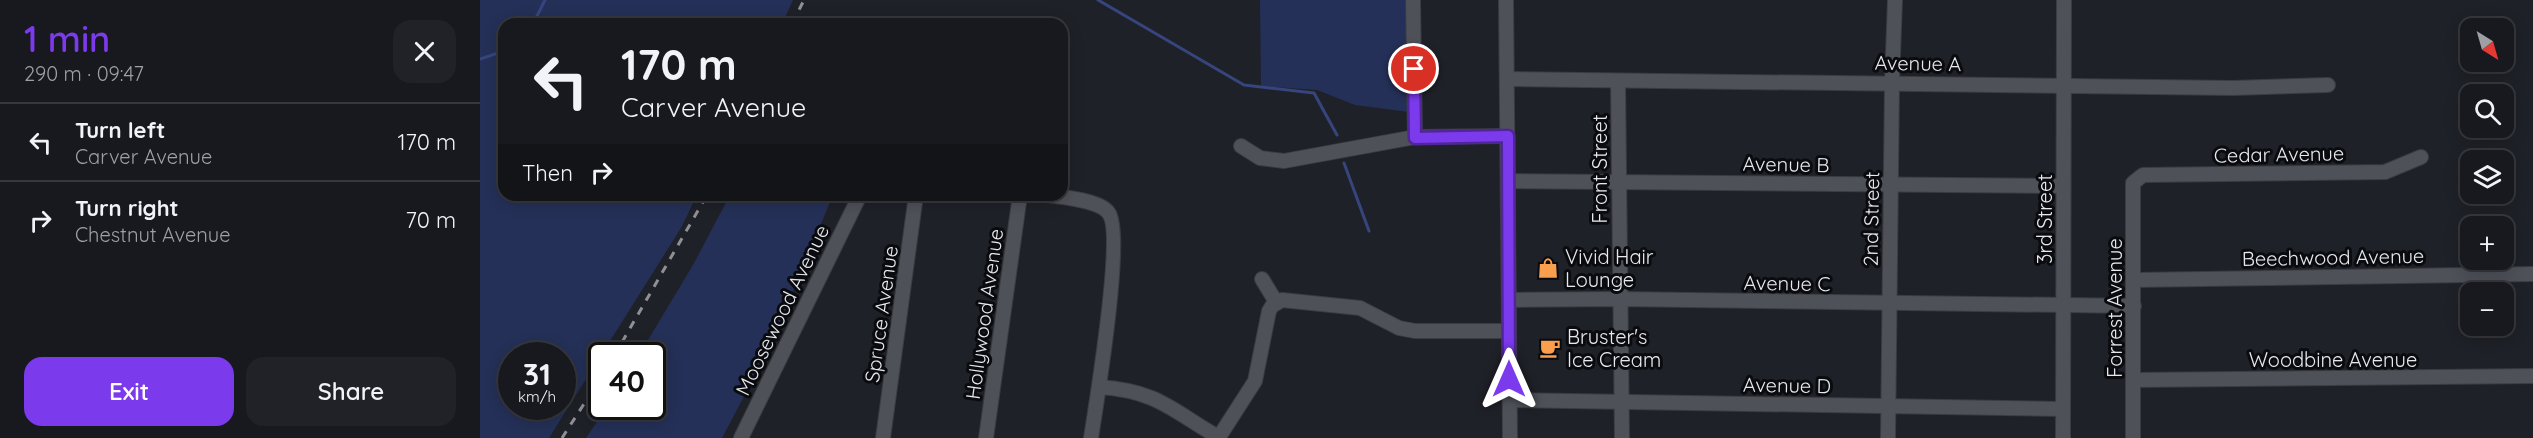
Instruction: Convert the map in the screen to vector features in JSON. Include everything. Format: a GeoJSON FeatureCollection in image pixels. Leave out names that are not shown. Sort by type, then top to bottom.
{"type":"FeatureCollection","features":[{"type":"Feature","properties":{"kind":"street"},"geometry":{"type":"LineString","coordinates":[[1413,0],[1415,138]]}},
{"type":"Feature","properties":{"kind":"street"},"geometry":{"type":"LineString","coordinates":[[1506,0],[1510,438]]}},
{"type":"Feature","properties":{"kind":"street","name":"2nd Street"},"geometry":{"type":"LineString","coordinates":[[1888,438],[1895,0]]}},
{"type":"Feature","properties":{"kind":"street","name":"3rd Street"},"geometry":{"type":"LineString","coordinates":[[2063,438],[2064,0]]}},
{"type":"Feature","properties":{"kind":"street","name":"Avenue A"},"geometry":{"type":"LineString","coordinates":[[1507,79],[2064,84],[2233,88],[2328,85]]}},
{"type":"Feature","properties":{"kind":"street","name":"Front Street"},"geometry":{"type":"LineString","coordinates":[[1618,81],[1622,438]]}},
{"type":"Feature","properties":{"kind":"street"},"geometry":{"type":"LineString","coordinates":[[1241,147],[1260,158],[1284,161],[1415,138],[1508,136]]}},
{"type":"Feature","properties":{"kind":"street","name":"Cedar Avenue"},"geometry":{"type":"LineString","coordinates":[[2135,179],[2143,175],[2385,172],[2421,157]]}},
{"type":"Feature","properties":{"kind":"street","name":"Forrest Avenue"},"geometry":{"type":"LineString","coordinates":[[2133,438],[2133,183],[2135,179]]}},
{"type":"Feature","properties":{"kind":"street","name":"Avenue B"},"geometry":{"type":"LineString","coordinates":[[1508,181],[2063,186]]}},
{"type":"Feature","properties":{"kind":"street"},"geometry":{"type":"LineString","coordinates":[[1068,199],[1098,205],[1108,212],[1113,223],[1111,292],[1091,438]]}},
{"type":"Feature","properties":{"kind":"street","name":"Moosewood Avenue"},"geometry":{"type":"LineString","coordinates":[[741,438],[857,201]]}},
{"type":"Feature","properties":{"kind":"street","name":"Spruce Avenue"},"geometry":{"type":"LineString","coordinates":[[884,438],[915,201]]}},
{"type":"Feature","properties":{"kind":"street","name":"Hollywood Avenue"},"geometry":{"type":"LineString","coordinates":[[986,438],[1019,201]]}},
{"type":"Feature","properties":{"kind":"street","name":"Beechwood Avenue"},"geometry":{"type":"LineString","coordinates":[[2134,280],[2533,274]]}},
{"type":"Feature","properties":{"kind":"street"},"geometry":{"type":"LineString","coordinates":[[1262,279],[1276,302]]}},
{"type":"Feature","properties":{"kind":"street"},"geometry":{"type":"LineString","coordinates":[[1099,387],[1126,388],[1152,396],[1219,438],[1255,381],[1269,311],[1276,302],[1287,299],[1360,308],[1398,328],[1415,331],[1509,331]]}},
{"type":"Feature","properties":{"kind":"street","name":"Avenue C"},"geometry":{"type":"LineString","coordinates":[[1509,300],[1619,299],[2064,305]]}},
{"type":"Feature","properties":{"kind":"street"},"geometry":{"type":"LineString","coordinates":[[2064,305],[2134,306]]}},
{"type":"Feature","properties":{"kind":"street","name":"Woodbine Avenue"},"geometry":{"type":"LineString","coordinates":[[2133,380],[2533,376]]}},
{"type":"Feature","properties":{"kind":"street","name":"Avenue D"},"geometry":{"type":"LineString","coordinates":[[1510,400],[2063,409]]}},
{"type":"Feature","properties":{"kind":"shaded area"},"geometry":{"type":"Polygon","coordinates":[[[480,0],[793,0],[785,18],[498,18],[498,201],[694,201],[681,228],[609,342],[588,342],[588,376],[576,395],[576,342],[498,342],[498,420],[560,420],[549,438],[480,438],[480,0]]]}},
{"type":"Feature","properties":{"kind":"shaded area"},"geometry":{"type":"Polygon","coordinates":[[[1260,0],[1409,0],[1409,112],[1355,105],[1317,90],[1261,86],[1260,0]]]}},
{"type":"Feature","properties":{"kind":"shaded area"},"geometry":{"type":"Polygon","coordinates":[[[727,201],[831,201],[769,349],[722,438],[586,438],[598,420],[666,420],[666,342],[647,342],[693,265],[727,201]]]}},
{"type":"Feature","properties":{"kind":"waterway"},"geometry":{"type":"LineString","coordinates":[[536,18],[545,0]]}},
{"type":"Feature","properties":{"kind":"waterway"},"geometry":{"type":"LineString","coordinates":[[1098,0],[1244,85],[1314,93],[1337,135]]}},
{"type":"Feature","properties":{"kind":"waterway"},"geometry":{"type":"LineString","coordinates":[[480,59],[498,53]]}},
{"type":"Feature","properties":{"kind":"waterway"},"geometry":{"type":"LineString","coordinates":[[1344,163],[1369,231]]}},
{"type":"Feature","properties":{"kind":"railway"},"geometry":{"type":"LineString","coordinates":[[795,18],[804,0]]}},
{"type":"Feature","properties":{"kind":"railway"},"geometry":{"type":"LineString","coordinates":[[622,342],[704,201]]}},
{"type":"Feature","properties":{"kind":"railway"},"geometry":{"type":"LineString","coordinates":[[562,438],[588,398]]}},
{"type":"Feature","properties":{"kind":"place","name":"Vivid Hair Lounge"},"geometry":{"type":"Point","coordinates":[1548,268]}},
{"type":"Feature","properties":{"kind":"place","name":"Bruster's Ice Cream"},"geometry":{"type":"Point","coordinates":[1550,348]}},
{"type":"Feature","properties":{"kind":"route"},"geometry":{"type":"LineString","coordinates":[[1414,69],[1415,138],[1508,136],[1509,379]]}}]}
